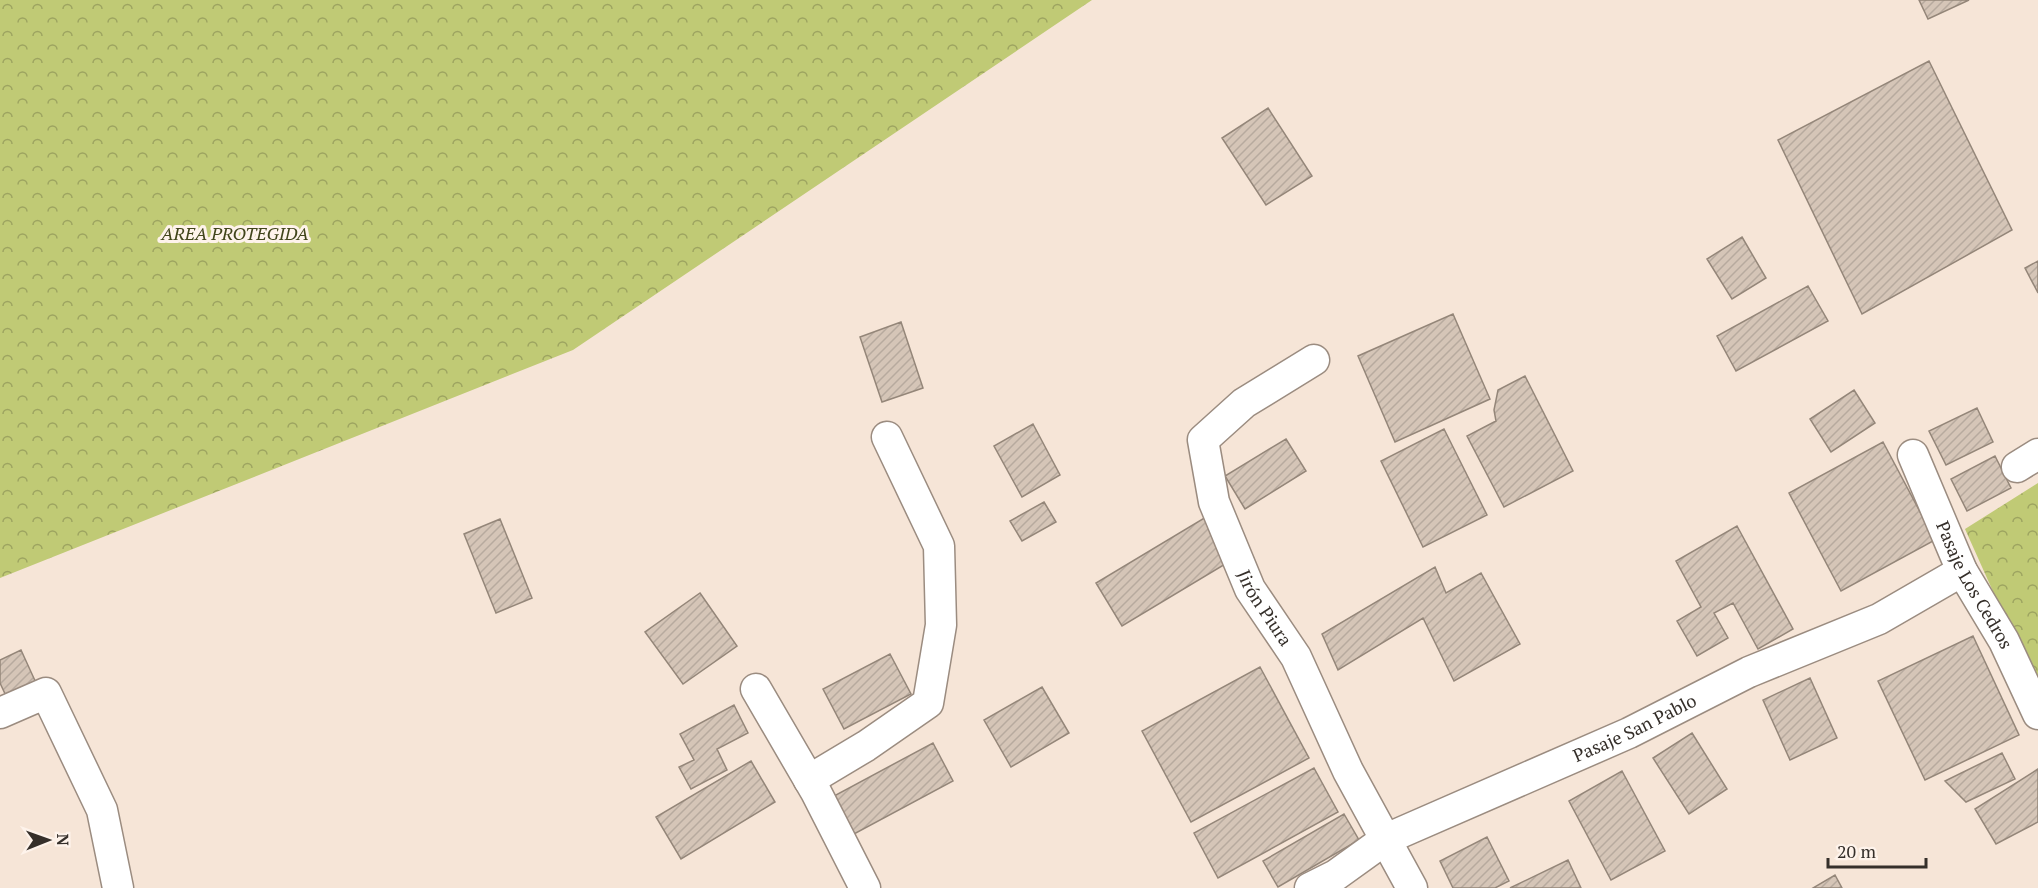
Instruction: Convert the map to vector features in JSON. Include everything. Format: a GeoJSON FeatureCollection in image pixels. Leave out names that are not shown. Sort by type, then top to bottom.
{"type":"FeatureCollection","features":[{"type":"Feature","properties":{"kind":"street","name":"Jirón Piura"},"geometry":{"type":"LineString","coordinates":[[1314,360],[1244,403],[1203,440],[1214,502],[1250,589],[1296,657],[1348,771],[1412,888]]}},
{"type":"Feature","properties":{"kind":"street"},"geometry":{"type":"LineString","coordinates":[[809,780],[866,746],[928,703],[941,625],[939,546],[887,437]]}},
{"type":"Feature","properties":{"kind":"street","name":"Pasaje Los Cedros"},"geometry":{"type":"LineString","coordinates":[[1913,455],[1962,571],[2004,641],[2038,714]]}},
{"type":"Feature","properties":{"kind":"street","name":"Pasaje San Pablo"},"geometry":{"type":"LineString","coordinates":[[1310,888],[1336,875],[1386,839],[1629,733],[1749,672],[1879,619],[1962,571]]}},
{"type":"Feature","properties":{"kind":"street"},"geometry":{"type":"LineString","coordinates":[[756,689],[809,780],[865,888]]}},
{"type":"Feature","properties":{"kind":"street"},"geometry":{"type":"LineString","coordinates":[[0,713],[46,693],[102,810],[118,888]]}},
{"type":"Feature","properties":{"kind":"green space","name":"AREA PROTEGIDA"},"geometry":{"type":"Polygon","coordinates":[[[0,0],[1092,0],[573,350],[0,578],[0,0]]]}},
{"type":"Feature","properties":{"kind":"green space"},"geometry":{"type":"Polygon","coordinates":[[[2038,483],[2038,692],[1965,529],[2038,483]]]}},
{"type":"Feature","properties":{"kind":"building"},"geometry":{"type":"Polygon","coordinates":[[[1919,0],[1969,0],[1928,19],[1919,0]]]}},
{"type":"Feature","properties":{"kind":"building"},"geometry":{"type":"Polygon","coordinates":[[[1929,61],[2012,230],[1862,314],[1778,140],[1929,61]]]}},
{"type":"Feature","properties":{"kind":"building"},"geometry":{"type":"Polygon","coordinates":[[[1268,108],[1312,176],[1266,205],[1222,138],[1268,108]]]}},
{"type":"Feature","properties":{"kind":"building"},"geometry":{"type":"Polygon","coordinates":[[[1742,237],[1766,278],[1732,299],[1707,259],[1742,237]]]}},
{"type":"Feature","properties":{"kind":"building"},"geometry":{"type":"Polygon","coordinates":[[[2038,261],[2038,293],[2025,268],[2038,261]]]}},
{"type":"Feature","properties":{"kind":"building"},"geometry":{"type":"Polygon","coordinates":[[[1808,286],[1828,321],[1736,371],[1717,336],[1808,286]]]}},
{"type":"Feature","properties":{"kind":"building"},"geometry":{"type":"Polygon","coordinates":[[[1453,314],[1490,399],[1395,442],[1358,356],[1453,314]]]}},
{"type":"Feature","properties":{"kind":"building"},"geometry":{"type":"Polygon","coordinates":[[[901,322],[923,388],[882,402],[860,337],[901,322]]]}},
{"type":"Feature","properties":{"kind":"building"},"geometry":{"type":"Polygon","coordinates":[[[1525,376],[1573,471],[1504,507],[1467,436],[1496,421],[1494,410],[1498,390],[1525,376]]]}},
{"type":"Feature","properties":{"kind":"building"},"geometry":{"type":"Polygon","coordinates":[[[1854,390],[1875,423],[1831,452],[1810,419],[1854,390]]]}},
{"type":"Feature","properties":{"kind":"building"},"geometry":{"type":"Polygon","coordinates":[[[1977,408],[1993,442],[1946,465],[1929,431],[1977,408]]]}},
{"type":"Feature","properties":{"kind":"building"},"geometry":{"type":"Polygon","coordinates":[[[1033,424],[1060,475],[1022,497],[994,446],[1033,424]]]}},
{"type":"Feature","properties":{"kind":"building"},"geometry":{"type":"Polygon","coordinates":[[[1444,429],[1487,515],[1423,547],[1381,461],[1444,429]]]}},
{"type":"Feature","properties":{"kind":"building"},"geometry":{"type":"Polygon","coordinates":[[[1286,439],[1306,471],[1245,509],[1225,476],[1286,439]]]}},
{"type":"Feature","properties":{"kind":"building"},"geometry":{"type":"Polygon","coordinates":[[[1883,442],[1935,540],[1841,591],[1789,493],[1883,442]]]}},
{"type":"Feature","properties":{"kind":"building"},"geometry":{"type":"Polygon","coordinates":[[[1995,456],[2011,488],[1967,511],[1951,479],[1995,456]]]}},
{"type":"Feature","properties":{"kind":"building"},"geometry":{"type":"Polygon","coordinates":[[[1044,502],[1056,522],[1022,541],[1010,521],[1044,502]]]}},
{"type":"Feature","properties":{"kind":"building"},"geometry":{"type":"Polygon","coordinates":[[[1206,517],[1232,560],[1122,626],[1096,583],[1206,517]]]}},
{"type":"Feature","properties":{"kind":"building"},"geometry":{"type":"Polygon","coordinates":[[[500,519],[532,598],[496,613],[464,534],[500,519]]]}},
{"type":"Feature","properties":{"kind":"building"},"geometry":{"type":"Polygon","coordinates":[[[1737,526],[1793,629],[1758,649],[1733,603],[1714,613],[1728,638],[1697,656],[1677,621],[1701,607],[1676,561],[1737,526]]]}},
{"type":"Feature","properties":{"kind":"building"},"geometry":{"type":"Polygon","coordinates":[[[1435,567],[1446,593],[1481,573],[1520,644],[1454,681],[1423,618],[1338,670],[1322,634],[1435,567]]]}},
{"type":"Feature","properties":{"kind":"building"},"geometry":{"type":"Polygon","coordinates":[[[700,593],[737,646],[683,684],[645,632],[700,593]]]}},
{"type":"Feature","properties":{"kind":"building"},"geometry":{"type":"Polygon","coordinates":[[[1973,636],[2019,735],[1925,780],[1878,681],[1973,636]]]}},
{"type":"Feature","properties":{"kind":"building"},"geometry":{"type":"Polygon","coordinates":[[[21,650],[37,685],[7,698],[0,683],[0,660],[21,650]]]}},
{"type":"Feature","properties":{"kind":"building"},"geometry":{"type":"Polygon","coordinates":[[[890,654],[911,694],[844,729],[823,689],[890,654]]]}},
{"type":"Feature","properties":{"kind":"building"},"geometry":{"type":"Polygon","coordinates":[[[1260,667],[1309,758],[1191,822],[1142,731],[1260,667]]]}},
{"type":"Feature","properties":{"kind":"building"},"geometry":{"type":"Polygon","coordinates":[[[1810,678],[1837,738],[1790,760],[1763,700],[1810,678]]]}},
{"type":"Feature","properties":{"kind":"building"},"geometry":{"type":"Polygon","coordinates":[[[1042,687],[1069,733],[1011,767],[984,720],[1042,687]]]}},
{"type":"Feature","properties":{"kind":"building"},"geometry":{"type":"Polygon","coordinates":[[[734,705],[748,733],[717,749],[727,770],[691,789],[679,767],[694,760],[680,734],[734,705]]]}},
{"type":"Feature","properties":{"kind":"building"},"geometry":{"type":"Polygon","coordinates":[[[1692,733],[1727,789],[1689,814],[1653,758],[1692,733]]]}},
{"type":"Feature","properties":{"kind":"building"},"geometry":{"type":"Polygon","coordinates":[[[933,743],[953,781],[854,834],[834,796],[933,743]]]}},
{"type":"Feature","properties":{"kind":"building"},"geometry":{"type":"Polygon","coordinates":[[[2002,753],[2015,779],[1966,802],[1945,781],[2002,753]]]}},
{"type":"Feature","properties":{"kind":"building"},"geometry":{"type":"Polygon","coordinates":[[[751,761],[775,802],[681,859],[656,817],[751,761]]]}},
{"type":"Feature","properties":{"kind":"building"},"geometry":{"type":"Polygon","coordinates":[[[1314,768],[1338,812],[1218,878],[1194,833],[1314,768]]]}},
{"type":"Feature","properties":{"kind":"building"},"geometry":{"type":"Polygon","coordinates":[[[2038,769],[2038,822],[1996,844],[1975,809],[2038,769]]]}},
{"type":"Feature","properties":{"kind":"building"},"geometry":{"type":"Polygon","coordinates":[[[1622,771],[1665,851],[1611,880],[1569,801],[1622,771]]]}},
{"type":"Feature","properties":{"kind":"building"},"geometry":{"type":"Polygon","coordinates":[[[1344,814],[1359,840],[1278,887],[1263,861],[1344,814]]]}},
{"type":"Feature","properties":{"kind":"building"},"geometry":{"type":"Polygon","coordinates":[[[1487,837],[1509,881],[1495,888],[1453,888],[1440,861],[1487,837]]]}},
{"type":"Feature","properties":{"kind":"building"},"geometry":{"type":"Polygon","coordinates":[[[1568,860],[1581,888],[1510,888],[1568,860]]]}},
{"type":"Feature","properties":{"kind":"building"},"geometry":{"type":"Polygon","coordinates":[[[1835,875],[1842,888],[1813,888],[1835,875]]]}}]}
